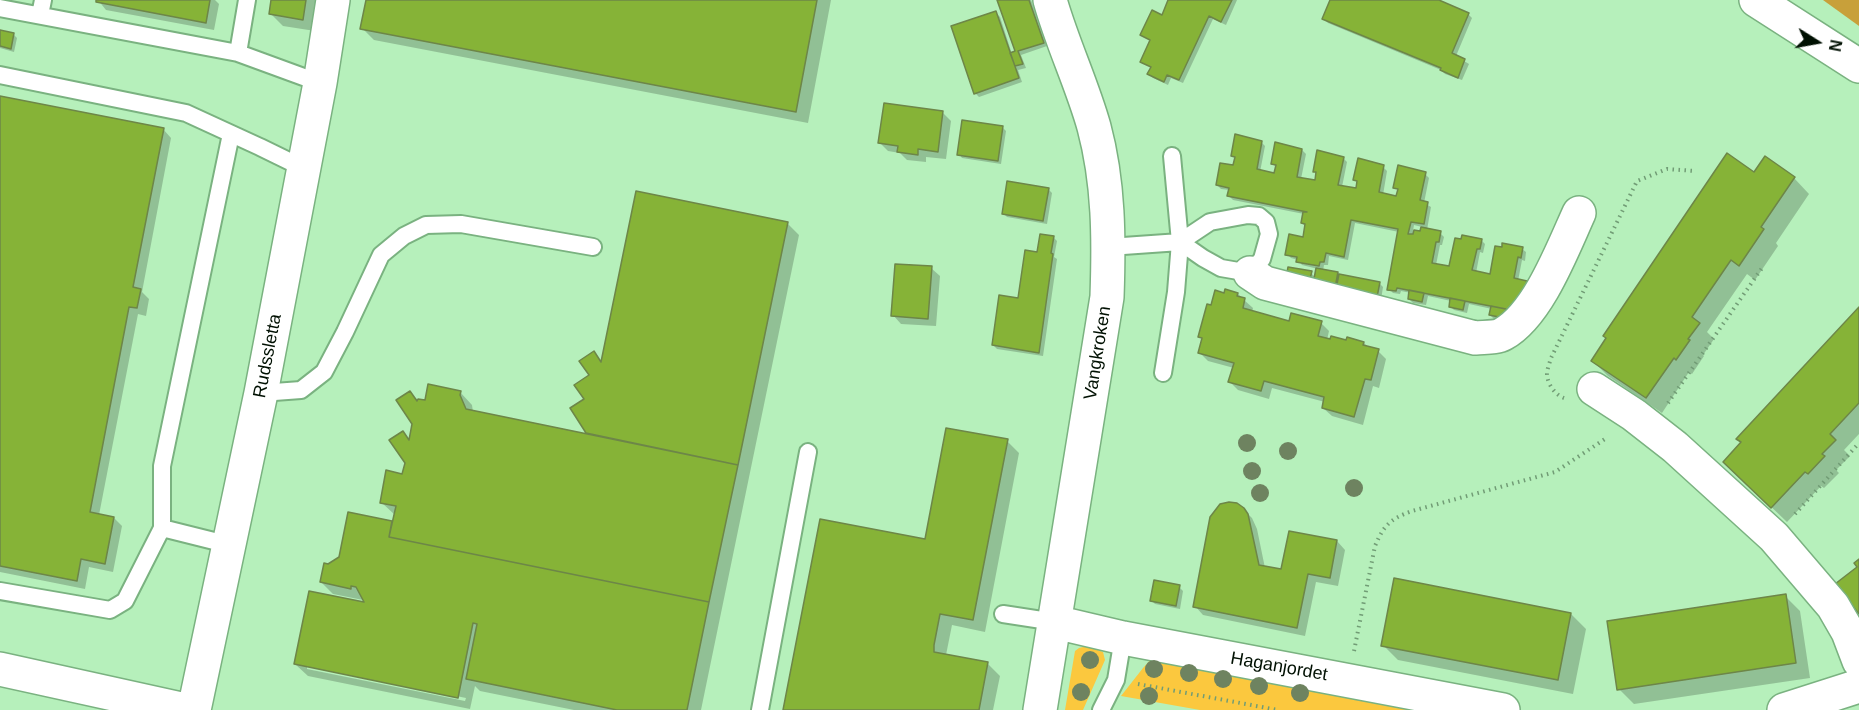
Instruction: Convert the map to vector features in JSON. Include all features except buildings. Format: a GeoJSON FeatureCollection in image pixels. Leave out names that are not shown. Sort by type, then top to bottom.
{"type":"FeatureCollection","features":[{"type":"Feature","properties":{"kind":"street","name":"Rudssletta"},"geometry":{"type":"LineString","coordinates":[[194,710],[261,393],[320,83],[333,0]]}},
{"type":"Feature","properties":{"kind":"street","name":"Vangkroken"},"geometry":{"type":"LineString","coordinates":[[1040,710],[1107,297],[1109,247],[1105,182],[1094,127],[1050,0]]}},
{"type":"Feature","properties":{"kind":"street"},"geometry":{"type":"LineString","coordinates":[[1756,0],[1859,66]]}},
{"type":"Feature","properties":{"kind":"street"},"geometry":{"type":"LineString","coordinates":[[1250,273],[1265,283],[1476,338],[1502,336],[1531,308],[1554,268],[1580,213]]}},
{"type":"Feature","properties":{"kind":"street"},"geometry":{"type":"LineString","coordinates":[[1594,389],[1642,422],[1774,537],[1833,606],[1848,632],[1859,661]]}},
{"type":"Feature","properties":{"kind":"street","name":"Haganjordet"},"geometry":{"type":"LineString","coordinates":[[1055,622],[1123,638],[1503,710]]}},
{"type":"Feature","properties":{"kind":"street"},"geometry":{"type":"LineString","coordinates":[[0,669],[186,710]]}},
{"type":"Feature","properties":{"kind":"street"},"geometry":{"type":"LineString","coordinates":[[1784,710],[1859,686]]}},
{"type":"Feature","properties":{"kind":"lane"},"geometry":{"type":"LineString","coordinates":[[238,53],[247,0]]}},
{"type":"Feature","properties":{"kind":"lane"},"geometry":{"type":"LineString","coordinates":[[0,8],[41,8],[238,53],[320,83]]}},
{"type":"Feature","properties":{"kind":"lane"},"geometry":{"type":"LineString","coordinates":[[0,75],[186,113],[303,168]]}},
{"type":"Feature","properties":{"kind":"lane"},"geometry":{"type":"LineString","coordinates":[[0,591],[110,610],[125,602],[162,528],[162,466],[231,134]]}},
{"type":"Feature","properties":{"kind":"lane"},"geometry":{"type":"LineString","coordinates":[[1162,373],[1176,292],[1180,242],[1172,156]]}},
{"type":"Feature","properties":{"kind":"lane"},"geometry":{"type":"LineString","coordinates":[[1109,247],[1180,242],[1210,222],[1248,215],[1259,216],[1266,222],[1269,234],[1262,259],[1250,273],[1221,268],[1180,242]]}},
{"type":"Feature","properties":{"kind":"lane"},"geometry":{"type":"LineString","coordinates":[[261,393],[301,390],[324,372],[381,255],[404,236],[426,225],[461,224],[593,247]]}},
{"type":"Feature","properties":{"kind":"lane"},"geometry":{"type":"LineString","coordinates":[[760,710],[808,452]]}},
{"type":"Feature","properties":{"kind":"lane"},"geometry":{"type":"LineString","coordinates":[[162,528],[230,545]]}},
{"type":"Feature","properties":{"kind":"lane"},"geometry":{"type":"LineString","coordinates":[[1003,614],[1055,622]]}},
{"type":"Feature","properties":{"kind":"lane"},"geometry":{"type":"LineString","coordinates":[[1101,710],[1116,680],[1123,638]]}},
{"type":"Feature","properties":{"kind":"path"},"geometry":{"type":"LineString","coordinates":[[1594,389],[1574,401],[1559,397],[1551,387],[1546,374],[1551,358],[1637,181],[1667,169],[1695,171]]}},
{"type":"Feature","properties":{"kind":"path"},"geometry":{"type":"LineString","coordinates":[[1349,680],[1375,546],[1381,531],[1394,518],[1555,472],[1602,442],[1642,422],[1762,268]]}},
{"type":"Feature","properties":{"kind":"path"},"geometry":{"type":"LineString","coordinates":[[1774,537],[1859,443]]}},
{"type":"Feature","properties":{"kind":"path"},"geometry":{"type":"LineString","coordinates":[[1116,680],[1278,710]]}},
{"type":"Feature","properties":{"kind":"shaded area"},"geometry":{"type":"Polygon","coordinates":[[[1823,0],[1859,0],[1859,26],[1823,0]]]}},
{"type":"Feature","properties":{"kind":"shaded area"},"geometry":{"type":"Polygon","coordinates":[[[1087,646],[1103,652],[1105,660],[1083,710],[1065,710],[1075,651],[1087,646]]]}},
{"type":"Feature","properties":{"kind":"shaded area"},"geometry":{"type":"Polygon","coordinates":[[[1153,657],[1440,710],[1200,710],[1121,696],[1153,657]]]}}]}
